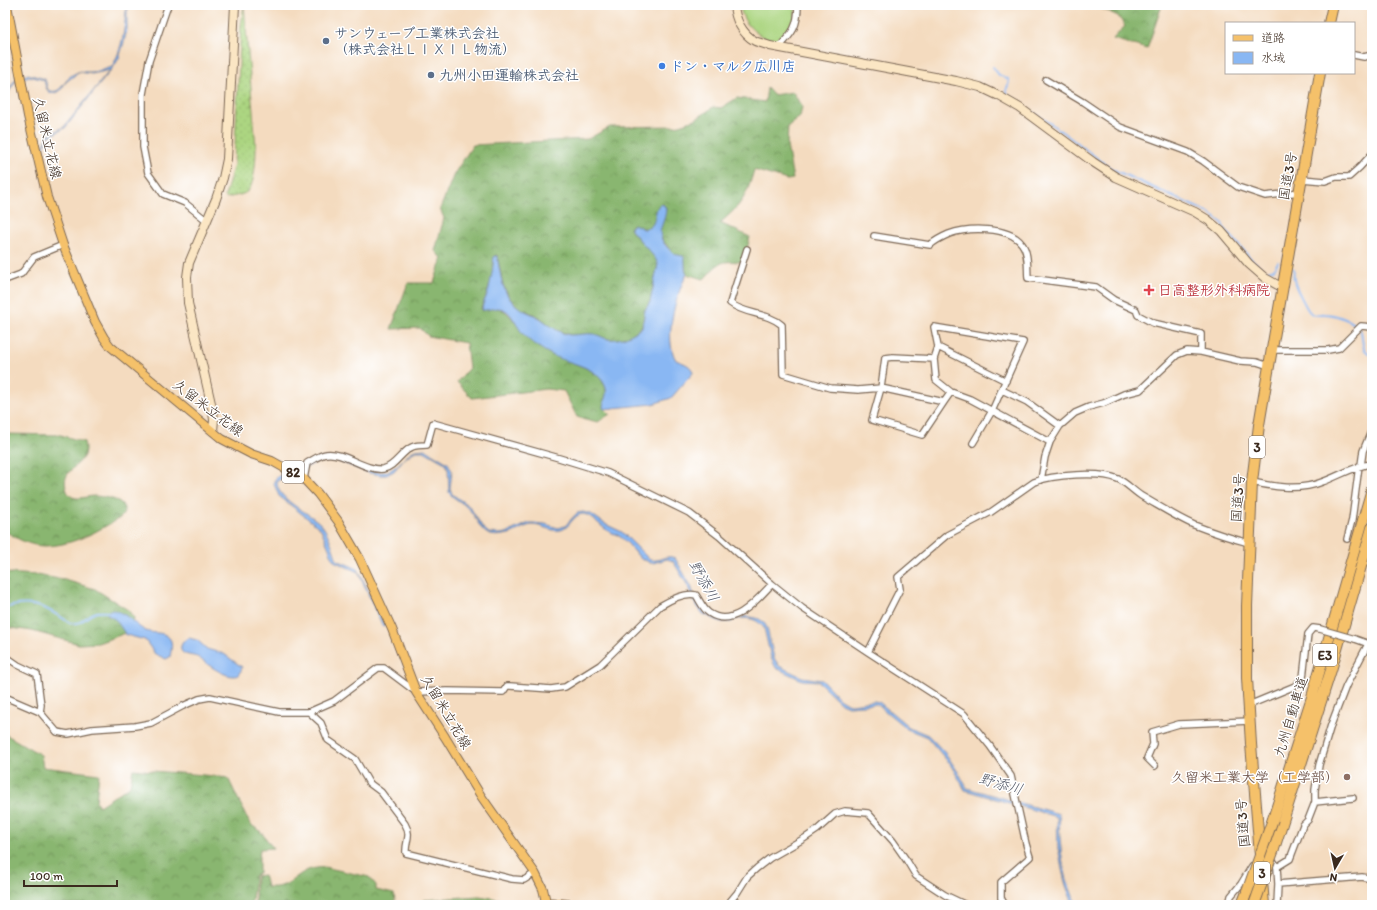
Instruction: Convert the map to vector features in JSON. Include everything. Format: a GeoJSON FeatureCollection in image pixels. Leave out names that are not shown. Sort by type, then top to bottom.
{"type":"FeatureCollection","features":[{"type":"Feature","properties":{"kind":"highway"},"geometry":{"type":"LineString","coordinates":[[1329,22],[1333,5]]}},
{"type":"Feature","properties":{"kind":"highway","name":"国道3号"},"geometry":{"type":"LineString","coordinates":[[1264,905],[1247,678],[1249,543],[1252,482],[1259,424],[1320,74]]}},
{"type":"Feature","properties":{"kind":"highway","name":"九州自動車道"},"geometry":{"type":"LineString","coordinates":[[1242,905],[1273,819],[1312,697],[1372,490]]}},
{"type":"Feature","properties":{"kind":"highway","name":"九州自動車道"},"geometry":{"type":"LineString","coordinates":[[1254,905],[1274,849],[1331,670],[1372,528]]}},
{"type":"Feature","properties":{"kind":"main road","name":"久留米立花線"},"geometry":{"type":"LineString","coordinates":[[7,8],[28,116],[47,197],[63,245],[95,322],[104,338],[110,346],[213,431],[234,446],[272,461],[304,479],[318,494],[338,521],[360,559],[392,629],[416,692],[481,796],[535,873],[543,889],[546,903],[578,905]]}},
{"type":"Feature","properties":{"kind":"street"},"geometry":{"type":"LineString","coordinates":[[168,5],[149,61],[143,94],[143,146],[148,173],[163,194],[185,203],[206,220]]}},
{"type":"Feature","properties":{"kind":"street"},"geometry":{"type":"LineString","coordinates":[[213,431],[213,412],[186,289],[189,263],[216,199],[227,159],[236,5]]}},
{"type":"Feature","properties":{"kind":"street"},"geometry":{"type":"LineString","coordinates":[[734,5],[737,19],[744,32],[755,41],[778,48],[956,81],[980,87],[999,96],[1020,108],[1093,162],[1116,177],[1178,203],[1208,220],[1221,231],[1249,264],[1265,278],[1283,288]]}},
{"type":"Feature","properties":{"kind":"street"},"geometry":{"type":"LineString","coordinates":[[778,48],[794,29],[798,19],[798,5]]}},
{"type":"Feature","properties":{"kind":"street"},"geometry":{"type":"LineString","coordinates":[[1355,56],[1364,57],[1372,55]]}},
{"type":"Feature","properties":{"kind":"street"},"geometry":{"type":"LineString","coordinates":[[1046,80],[1120,126],[1188,152],[1203,160],[1238,187],[1265,196],[1300,192]]}},
{"type":"Feature","properties":{"kind":"street"},"geometry":{"type":"LineString","coordinates":[[1302,179],[1325,181],[1336,177],[1349,177],[1372,154]]}},
{"type":"Feature","properties":{"kind":"street"},"geometry":{"type":"LineString","coordinates":[[874,236],[930,245],[936,240],[949,234],[966,230],[993,230],[1012,235],[1023,244],[1026,255],[1028,278],[1096,287],[1114,300],[1136,310],[1138,315],[1153,323],[1201,334],[1201,352]]}},
{"type":"Feature","properties":{"kind":"street"},"geometry":{"type":"LineString","coordinates":[[5,280],[21,274],[34,257],[63,245]]}},
{"type":"Feature","properties":{"kind":"street"},"geometry":{"type":"LineString","coordinates":[[747,249],[730,303],[736,308],[776,320],[782,325],[783,374],[830,388],[858,390],[881,388],[944,402]]}},
{"type":"Feature","properties":{"kind":"street"},"geometry":{"type":"LineString","coordinates":[[973,443],[992,411],[1023,342],[934,326],[938,347],[934,360],[936,380],[951,392],[970,399],[992,411],[1050,442]]}},
{"type":"Feature","properties":{"kind":"street"},"geometry":{"type":"LineString","coordinates":[[1272,350],[1328,350],[1339,348],[1360,328],[1372,327]]}},
{"type":"Feature","properties":{"kind":"street"},"geometry":{"type":"LineString","coordinates":[[938,347],[1006,381]]}},
{"type":"Feature","properties":{"kind":"street"},"geometry":{"type":"LineString","coordinates":[[1041,480],[1045,457],[1050,442],[1060,426],[1075,413],[1124,394],[1140,390],[1177,355],[1187,351],[1201,352],[1240,361],[1257,362],[1269,366]]}},
{"type":"Feature","properties":{"kind":"street"},"geometry":{"type":"LineString","coordinates":[[934,360],[893,357],[885,358],[881,388],[872,420],[922,435],[951,392]]}},
{"type":"Feature","properties":{"kind":"street"},"geometry":{"type":"LineString","coordinates":[[1002,390],[1027,402],[1060,426]]}},
{"type":"Feature","properties":{"kind":"street"},"geometry":{"type":"LineString","coordinates":[[304,479],[307,463],[328,453],[345,457],[372,469],[382,469],[388,467],[412,447],[427,445],[433,423],[608,473],[689,513],[719,536],[802,608],[964,714],[990,746],[1011,776],[1030,857],[1001,882],[1001,898],[1005,905]]}},
{"type":"Feature","properties":{"kind":"street"},"geometry":{"type":"LineString","coordinates":[[1347,539],[1352,520],[1363,451],[1372,429]]}},
{"type":"Feature","properties":{"kind":"street"},"geometry":{"type":"LineString","coordinates":[[1252,482],[1269,486],[1293,488],[1320,483],[1360,466],[1371,464]]}},
{"type":"Feature","properties":{"kind":"street"},"geometry":{"type":"LineString","coordinates":[[868,652],[900,590],[898,577],[947,535],[991,512],[1034,482],[1086,474],[1099,474],[1118,479],[1141,496],[1192,524],[1249,543]]}},
{"type":"Feature","properties":{"kind":"street"},"geometry":{"type":"LineString","coordinates":[[5,697],[40,712],[57,732],[68,734],[92,729],[135,726],[151,723],[183,706],[199,699],[210,697],[279,712],[310,712],[334,701],[378,668],[384,668],[416,692],[503,692],[507,686],[551,689],[565,687],[600,665],[660,606],[672,599],[691,594],[696,596],[702,606],[709,613],[721,618],[728,617],[749,608],[772,583]]}},
{"type":"Feature","properties":{"kind":"street"},"geometry":{"type":"LineString","coordinates":[[1249,705],[1295,686],[1303,678],[1308,634],[1313,628],[1370,644],[1346,686],[1331,725],[1319,765],[1315,790],[1315,802],[1308,820],[1303,825],[1290,859],[1277,867]]}},
{"type":"Feature","properties":{"kind":"street"},"geometry":{"type":"LineString","coordinates":[[5,656],[18,665],[37,674],[41,705],[40,712]]}},
{"type":"Feature","properties":{"kind":"street"},"geometry":{"type":"LineString","coordinates":[[310,712],[321,723],[328,740],[356,760],[369,783],[381,792],[405,824],[409,834],[406,853],[512,880],[524,880],[535,873]]}},
{"type":"Feature","properties":{"kind":"street"},"geometry":{"type":"LineString","coordinates":[[1155,766],[1147,758],[1154,744],[1152,732],[1179,724],[1250,721]]}},
{"type":"Feature","properties":{"kind":"street"},"geometry":{"type":"LineString","coordinates":[[1315,802],[1352,798]]}},
{"type":"Feature","properties":{"kind":"street"},"geometry":{"type":"LineString","coordinates":[[727,905],[737,893],[747,876],[756,868],[770,858],[805,838],[835,814],[845,811],[868,813],[893,841],[916,876],[945,895],[966,905]]}},
{"type":"Feature","properties":{"kind":"street"},"geometry":{"type":"LineString","coordinates":[[1229,905],[1231,896],[1241,884],[1259,847],[1277,867],[1277,905]]}},
{"type":"Feature","properties":{"kind":"street"},"geometry":{"type":"LineString","coordinates":[[1278,884],[1362,877],[1372,879]]}},
{"type":"Feature","properties":{"kind":"green space"},"geometry":{"type":"Polygon","coordinates":[[[244,5],[256,147],[254,177],[250,188],[246,193],[226,198],[225,196],[234,164],[241,26],[244,5]]]}},
{"type":"Feature","properties":{"kind":"green space"},"geometry":{"type":"Polygon","coordinates":[[[740,5],[795,5],[795,17],[791,27],[777,44],[758,34],[752,29],[744,19],[740,5]]]}},
{"type":"Feature","properties":{"kind":"green space"},"geometry":{"type":"Polygon","coordinates":[[[1094,5],[1162,5],[1147,49],[1113,39],[1125,26],[1118,16],[1094,5]]]}},
{"type":"Feature","properties":{"kind":"green space"},"geometry":{"type":"Polygon","coordinates":[[[767,88],[773,95],[793,92],[802,107],[800,117],[788,126],[787,146],[793,179],[787,180],[754,170],[746,194],[733,211],[720,223],[750,237],[747,249],[741,262],[728,262],[720,264],[704,279],[686,274],[684,257],[674,254],[660,237],[660,228],[666,209],[663,204],[660,204],[658,207],[653,224],[650,227],[645,228],[631,225],[630,228],[632,232],[656,258],[658,264],[650,301],[645,310],[642,326],[631,335],[617,340],[612,340],[590,334],[571,335],[556,330],[538,316],[519,308],[509,297],[503,285],[497,255],[494,256],[492,276],[489,289],[481,308],[482,310],[497,308],[502,310],[511,317],[529,340],[548,353],[584,367],[595,373],[605,385],[606,395],[604,408],[610,414],[598,422],[577,417],[564,391],[546,389],[472,398],[457,382],[469,368],[466,343],[428,336],[420,328],[391,329],[408,283],[434,283],[442,258],[435,251],[444,218],[440,209],[454,174],[473,145],[588,139],[610,127],[675,126],[695,119],[713,107],[721,108],[737,98],[765,102],[767,88]]]}},
{"type":"Feature","properties":{"kind":"green space"},"geometry":{"type":"Polygon","coordinates":[[[5,434],[61,435],[84,442],[84,455],[67,475],[65,485],[67,491],[70,496],[76,498],[97,496],[116,500],[121,503],[124,508],[122,516],[87,536],[54,546],[39,546],[29,543],[5,531],[5,434]]]}},
{"type":"Feature","properties":{"kind":"green space"},"geometry":{"type":"Polygon","coordinates":[[[5,573],[37,575],[65,580],[95,589],[128,610],[134,618],[133,624],[130,630],[120,635],[98,643],[79,644],[32,631],[5,627],[5,573]]]}},
{"type":"Feature","properties":{"kind":"green space"},"geometry":{"type":"Polygon","coordinates":[[[5,734],[41,755],[43,767],[99,774],[96,801],[99,806],[130,786],[133,769],[228,778],[250,824],[261,832],[273,848],[260,849],[259,873],[254,876],[251,905],[5,905],[5,734]]]}},
{"type":"Feature","properties":{"kind":"green space"},"geometry":{"type":"Polygon","coordinates":[[[324,867],[369,877],[376,885],[376,890],[394,894],[395,901],[393,905],[254,905],[256,876],[264,875],[267,887],[274,887],[290,882],[308,870],[324,867]]]}},
{"type":"Feature","properties":{"kind":"green space"},"geometry":{"type":"Polygon","coordinates":[[[479,896],[524,905],[428,905],[423,900],[479,896]]]}},
{"type":"Feature","properties":{"kind":"water"},"geometry":{"type":"Polygon","coordinates":[[[126,5],[127,29],[119,58],[115,65],[65,128],[48,137],[42,154],[40,154],[48,135],[64,127],[110,70],[92,74],[79,72],[66,82],[60,91],[56,93],[50,93],[48,91],[44,80],[29,76],[15,82],[9,92],[5,95],[5,93],[14,81],[28,74],[45,79],[48,90],[56,91],[62,87],[69,78],[72,75],[78,72],[81,71],[95,72],[112,67],[119,52],[123,37],[126,5]]]}},
{"type":"Feature","properties":{"kind":"water"},"geometry":{"type":"Polygon","coordinates":[[[660,204],[664,205],[666,209],[660,232],[661,237],[670,251],[683,256],[687,274],[675,304],[672,317],[672,351],[676,360],[689,366],[693,373],[671,398],[653,404],[604,409],[606,387],[596,374],[585,367],[558,358],[537,346],[521,332],[510,314],[503,309],[497,308],[482,310],[489,288],[494,256],[497,256],[501,278],[507,294],[513,303],[526,312],[538,317],[565,334],[596,334],[608,339],[622,338],[635,333],[642,327],[645,310],[650,302],[658,264],[655,258],[630,227],[634,224],[644,229],[649,228],[654,222],[656,211],[660,204]]]}},
{"type":"Feature","properties":{"kind":"water"},"geometry":{"type":"Polygon","coordinates":[[[425,449],[448,463],[452,471],[450,488],[452,494],[470,507],[483,528],[489,533],[506,533],[529,523],[545,524],[558,528],[565,526],[577,513],[583,512],[591,514],[605,524],[622,532],[650,560],[668,557],[675,558],[691,586],[695,598],[705,613],[723,621],[747,616],[764,622],[767,628],[774,658],[779,666],[802,677],[822,680],[839,698],[847,703],[879,702],[909,727],[928,735],[946,754],[967,788],[1059,814],[1063,862],[1067,879],[1077,905],[1074,905],[1066,885],[1060,851],[1058,850],[1057,817],[965,790],[950,764],[927,737],[907,729],[876,704],[848,706],[841,703],[818,681],[802,680],[776,668],[771,658],[764,628],[761,624],[746,618],[733,620],[732,622],[721,622],[703,614],[692,599],[688,586],[673,561],[667,559],[650,563],[642,560],[622,538],[608,531],[590,516],[583,514],[577,516],[567,527],[561,530],[532,525],[509,534],[499,536],[487,533],[483,530],[468,508],[449,493],[448,468],[445,463],[424,451],[416,451],[412,453],[403,460],[394,471],[386,475],[369,473],[338,461],[326,460],[315,463],[277,481],[278,488],[289,501],[312,517],[324,528],[330,539],[337,560],[358,569],[385,625],[383,627],[358,572],[334,561],[321,529],[279,496],[274,481],[278,476],[305,463],[328,458],[372,471],[384,472],[395,467],[411,452],[425,449]]]}},
{"type":"Feature","properties":{"kind":"water"},"geometry":{"type":"Polygon","coordinates":[[[114,610],[128,617],[146,631],[168,636],[172,648],[170,657],[166,659],[155,654],[145,640],[126,635],[116,620],[107,613],[108,611],[114,610]]]}},
{"type":"Feature","properties":{"kind":"water"},"geometry":{"type":"Polygon","coordinates":[[[189,638],[197,640],[207,649],[224,654],[242,667],[240,674],[230,676],[213,668],[199,658],[184,654],[181,650],[181,646],[184,641],[189,638]]]}},
{"type":"Feature","properties":{"kind":"waterway"},"geometry":{"type":"LineString","coordinates":[[993,67],[999,75],[1008,79],[1009,82],[1006,91],[1008,95],[1019,103]]}},
{"type":"Feature","properties":{"kind":"waterway"},"geometry":{"type":"LineString","coordinates":[[1033,113],[1050,123],[1112,169],[1209,213],[1222,223],[1224,228],[1252,260],[1266,272],[1274,269],[1278,262]]}},
{"type":"Feature","properties":{"kind":"waterway"},"geometry":{"type":"LineString","coordinates":[[1293,269],[1295,285],[1309,311],[1314,315],[1328,314],[1336,316],[1356,325],[1359,328],[1365,350],[1372,356]]}},
{"type":"Feature","properties":{"kind":"waterway"},"geometry":{"type":"LineString","coordinates":[[5,608],[23,604],[39,606],[47,609],[70,623],[81,622],[96,612],[108,612]]}},
{"type":"Feature","properties":{"kind":"place","name":"サンウェーブ工業株式会社 （株式会社ＬＩＸＩＬ物流）"},"geometry":{"type":"Point","coordinates":[326,41]}},
{"type":"Feature","properties":{"kind":"place","name":"ドン・マルク広川店"},"geometry":{"type":"Point","coordinates":[662,66]}},
{"type":"Feature","properties":{"kind":"place","name":"九州小田運輸株式会社"},"geometry":{"type":"Point","coordinates":[431,75]}},
{"type":"Feature","properties":{"kind":"place","name":"日高整形外科病院"},"geometry":{"type":"Point","coordinates":[1149,290]}},
{"type":"Feature","properties":{"kind":"place","name":"久留米工業大学（工学部）"},"geometry":{"type":"Point","coordinates":[1347,777]}},
{"type":"Feature","properties":{"kind":"water label","name":"野添川"},"geometry":{"type":"Point","coordinates":[704,581]}},
{"type":"Feature","properties":{"kind":"water label","name":"野添川"},"geometry":{"type":"Point","coordinates":[1001,784]}}]}
